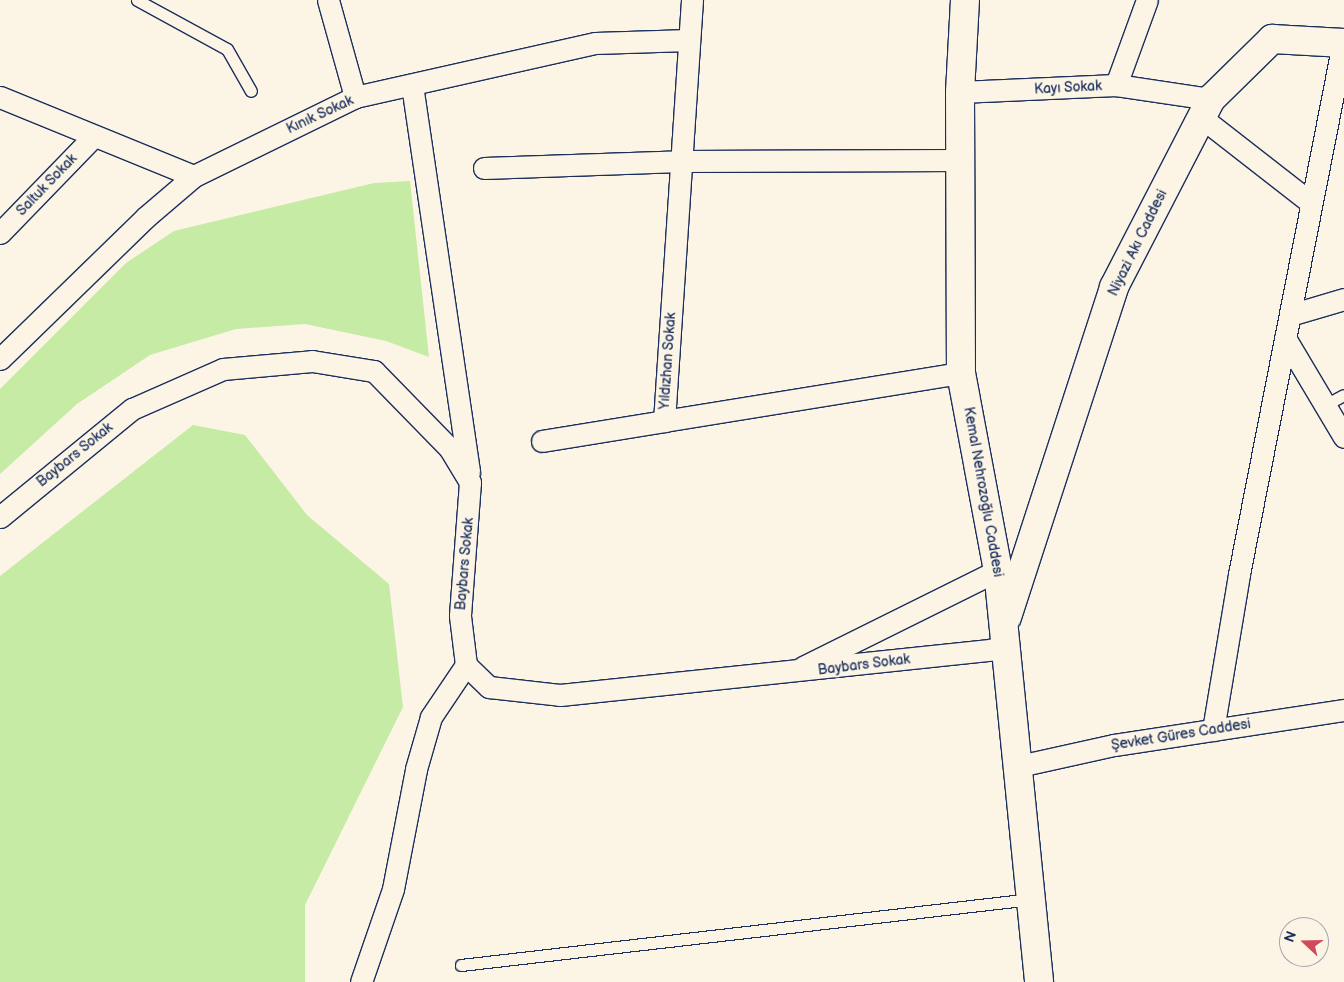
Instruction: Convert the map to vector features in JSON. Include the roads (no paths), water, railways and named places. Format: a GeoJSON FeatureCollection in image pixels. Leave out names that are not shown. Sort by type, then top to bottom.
{"type":"FeatureCollection","features":[{"type":"Feature","properties":{"kind":"street"},"geometry":{"type":"LineString","coordinates":[[328,0],[355,97]]}},
{"type":"Feature","properties":{"kind":"street","name":"Yıldızhan Sokak"},"geometry":{"type":"LineString","coordinates":[[692,0],[664,421],[961,373]]}},
{"type":"Feature","properties":{"kind":"street","name":"Kemal Nehrozoğlu Caddesi"},"geometry":{"type":"LineString","coordinates":[[965,0],[960,92],[959,160],[961,373],[998,570],[1039,982]]}},
{"type":"Feature","properties":{"kind":"street","name":"Kayı Sokak"},"geometry":{"type":"LineString","coordinates":[[960,92],[1116,85],[1146,0]]}},
{"type":"Feature","properties":{"kind":"street","name":"Niyazi Akı Caddesi"},"geometry":{"type":"LineString","coordinates":[[1004,638],[1114,287],[1206,108],[1272,39],[1343,43]]}},
{"type":"Feature","properties":{"kind":"street","name":"Kınık Sokak"},"geometry":{"type":"LineString","coordinates":[[0,359],[146,216],[194,176],[355,97],[595,43],[689,40]]}},
{"type":"Feature","properties":{"kind":"street"},"geometry":{"type":"LineString","coordinates":[[1213,730],[1285,338],[1343,43]]}},
{"type":"Feature","properties":{"kind":"street"},"geometry":{"type":"LineString","coordinates":[[412,85],[470,482]]}},
{"type":"Feature","properties":{"kind":"street"},"geometry":{"type":"LineString","coordinates":[[1116,85],[1206,108],[1311,203]]}},
{"type":"Feature","properties":{"kind":"street"},"geometry":{"type":"LineString","coordinates":[[0,97],[93,137],[194,176]]}},
{"type":"Feature","properties":{"kind":"street","name":"Saltuk Sokak"},"geometry":{"type":"LineString","coordinates":[[0,233],[93,137]]}},
{"type":"Feature","properties":{"kind":"street"},"geometry":{"type":"LineString","coordinates":[[484,168],[681,161],[959,160]]}},
{"type":"Feature","properties":{"kind":"street"},"geometry":{"type":"LineString","coordinates":[[1290,315],[1344,299]]}},
{"type":"Feature","properties":{"kind":"street"},"geometry":{"type":"LineString","coordinates":[[1285,338],[1344,437]]}},
{"type":"Feature","properties":{"kind":"street","name":"Baybars Sokak"},"geometry":{"type":"LineString","coordinates":[[0,517],[132,409],[223,370],[312,361],[374,371],[450,449],[470,482],[460,616],[466,665],[490,687],[560,695],[791,673],[1004,638]]}},
{"type":"Feature","properties":{"kind":"street"},"geometry":{"type":"LineString","coordinates":[[542,441],[664,421]]}},
{"type":"Feature","properties":{"kind":"street"},"geometry":{"type":"LineString","coordinates":[[791,673],[998,570]]}},
{"type":"Feature","properties":{"kind":"street"},"geometry":{"type":"LineString","coordinates":[[361,982],[393,889],[416,769],[431,717],[466,665]]}},
{"type":"Feature","properties":{"kind":"street","name":"Şevket Güres Caddesi"},"geometry":{"type":"LineString","coordinates":[[1019,766],[1114,745],[1344,710]]}},
{"type":"Feature","properties":{"kind":"lane"},"geometry":{"type":"LineString","coordinates":[[137,0],[227,49],[251,91]]}},
{"type":"Feature","properties":{"kind":"lane"},"geometry":{"type":"LineString","coordinates":[[1325,405],[1344,395]]}},
{"type":"Feature","properties":{"kind":"lane"},"geometry":{"type":"LineString","coordinates":[[461,965],[1031,899]]}}]}
